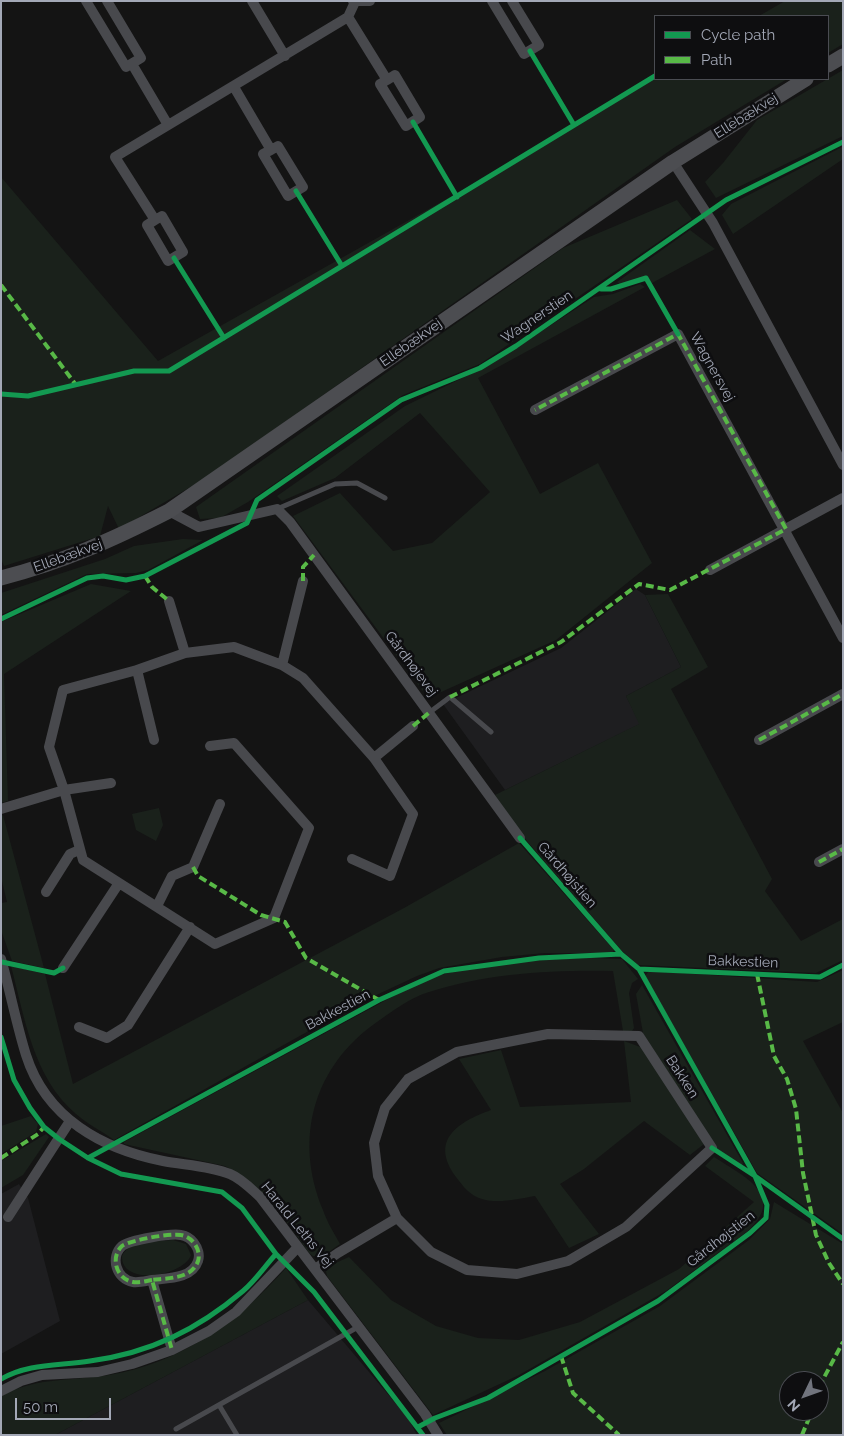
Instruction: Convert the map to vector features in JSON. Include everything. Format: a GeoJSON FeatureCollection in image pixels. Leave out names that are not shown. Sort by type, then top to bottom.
{"type":"FeatureCollection","features":[{"type":"Feature","properties":{"kind":"street"},"geometry":{"type":"LineString","coordinates":[[86,1],[126,67],[141,58],[107,1]]}},
{"type":"Feature","properties":{"kind":"street"},"geometry":{"type":"LineString","coordinates":[[252,1],[284,56]]}},
{"type":"Feature","properties":{"kind":"street"},"geometry":{"type":"LineString","coordinates":[[154,220],[115,157],[348,17],[354,2],[370,1]]}},
{"type":"Feature","properties":{"kind":"street"},"geometry":{"type":"LineString","coordinates":[[492,1],[524,54],[539,45],[512,1]]}},
{"type":"Feature","properties":{"kind":"street"},"geometry":{"type":"LineString","coordinates":[[348,17],[387,80]]}},
{"type":"Feature","properties":{"kind":"street"},"geometry":{"type":"LineString","coordinates":[[829,64],[843,56]]}},
{"type":"Feature","properties":{"kind":"street"},"geometry":{"type":"LineString","coordinates":[[132,64],[168,125]]}},
{"type":"Feature","properties":{"kind":"street"},"geometry":{"type":"LineString","coordinates":[[394,75],[420,117],[406,126],[380,84],[387,80],[394,75]]}},
{"type":"Feature","properties":{"kind":"street","name":"Ellebækvej"},"geometry":{"type":"LineString","coordinates":[[1,578],[52,564],[100,546],[169,511],[673,162],[804,80]]}},
{"type":"Feature","properties":{"kind":"street"},"geometry":{"type":"LineString","coordinates":[[234,86],[271,150]]}},
{"type":"Feature","properties":{"kind":"street"},"geometry":{"type":"LineString","coordinates":[[278,146],[303,187],[288,196],[263,154],[271,150],[278,146]]}},
{"type":"Feature","properties":{"kind":"street"},"geometry":{"type":"LineString","coordinates":[[673,162],[713,223],[843,465]]}},
{"type":"Feature","properties":{"kind":"street","name":"Wagnersvej"},"geometry":{"type":"LineString","coordinates":[[535,410],[678,334],[786,529],[843,638]]}},
{"type":"Feature","properties":{"kind":"street"},"geometry":{"type":"LineString","coordinates":[[710,570],[843,498]]}},
{"type":"Feature","properties":{"kind":"street"},"geometry":{"type":"LineString","coordinates":[[169,511],[199,527],[277,509]]}},
{"type":"Feature","properties":{"kind":"street","name":"Gårdhøjevej"},"geometry":{"type":"LineString","coordinates":[[277,509],[290,522],[520,838]]}},
{"type":"Feature","properties":{"kind":"street"},"geometry":{"type":"LineString","coordinates":[[282,665],[303,581]]}},
{"type":"Feature","properties":{"kind":"street"},"geometry":{"type":"LineString","coordinates":[[169,601],[184,653]]}},
{"type":"Feature","properties":{"kind":"street"},"geometry":{"type":"LineString","coordinates":[[210,746],[234,743],[308,828],[274,918],[215,944],[83,860],[64,790],[49,747],[63,690],[137,670],[184,653],[234,647],[282,665],[303,678],[374,758],[413,814],[390,876],[352,859]]}},
{"type":"Feature","properties":{"kind":"street"},"geometry":{"type":"LineString","coordinates":[[137,670],[154,740]]}},
{"type":"Feature","properties":{"kind":"street"},"geometry":{"type":"LineString","coordinates":[[759,740],[843,694]]}},
{"type":"Feature","properties":{"kind":"street"},"geometry":{"type":"LineString","coordinates":[[374,758],[412,726]]}},
{"type":"Feature","properties":{"kind":"street"},"geometry":{"type":"LineString","coordinates":[[1,809],[64,790],[111,783]]}},
{"type":"Feature","properties":{"kind":"street"},"geometry":{"type":"LineString","coordinates":[[157,906],[172,876],[192,866],[220,804]]}},
{"type":"Feature","properties":{"kind":"street"},"geometry":{"type":"LineString","coordinates":[[46,892],[70,854],[79,850]]}},
{"type":"Feature","properties":{"kind":"street"},"geometry":{"type":"LineString","coordinates":[[819,862],[843,850]]}},
{"type":"Feature","properties":{"kind":"street"},"geometry":{"type":"LineString","coordinates":[[63,968],[119,883]]}},
{"type":"Feature","properties":{"kind":"street"},"geometry":{"type":"LineString","coordinates":[[79,1027],[107,1038],[128,1025],[190,927]]}},
{"type":"Feature","properties":{"kind":"street","name":"Harald Leths Vej"},"geometry":{"type":"LineString","coordinates":[[1,959],[26,1056],[36,1078],[51,1100],[70,1121],[90,1136],[140,1156],[230,1174],[245,1183],[260,1197],[425,1414],[438,1435]]}},
{"type":"Feature","properties":{"kind":"street","name":"Bakken"},"geometry":{"type":"LineString","coordinates":[[548,1034],[639,1036],[712,1148],[626,1227],[568,1261],[517,1274],[468,1270],[431,1252],[398,1218],[378,1176],[374,1143],[384,1108],[408,1079],[457,1052],[548,1034]]}},
{"type":"Feature","properties":{"kind":"street"},"geometry":{"type":"LineString","coordinates":[[8,1217],[70,1121]]}},
{"type":"Feature","properties":{"kind":"street"},"geometry":{"type":"LineString","coordinates":[[315,1270],[338,1253],[398,1218]]}},
{"type":"Feature","properties":{"kind":"street"},"geometry":{"type":"LineString","coordinates":[[180,1235],[190,1239],[197,1247],[199,1258],[194,1269],[185,1275],[152,1280],[132,1282],[122,1277],[116,1268],[116,1257],[121,1247],[130,1241],[180,1235]]}},
{"type":"Feature","properties":{"kind":"street"},"geometry":{"type":"LineString","coordinates":[[1,1391],[21,1381],[42,1375],[98,1372],[132,1364],[172,1350],[208,1331],[236,1312],[298,1247]]}},
{"type":"Feature","properties":{"kind":"street"},"geometry":{"type":"LineString","coordinates":[[152,1280],[172,1350]]}},
{"type":"Feature","properties":{"kind":"lane"},"geometry":{"type":"LineString","coordinates":[[277,509],[335,484],[357,483],[385,498]]}},
{"type":"Feature","properties":{"kind":"lane"},"geometry":{"type":"LineString","coordinates":[[430,712],[450,697],[491,732]]}},
{"type":"Feature","properties":{"kind":"lane"},"geometry":{"type":"LineString","coordinates":[[176,1429],[358,1327]]}},
{"type":"Feature","properties":{"kind":"lane"},"geometry":{"type":"LineString","coordinates":[[219,1405],[237,1435]]}},
{"type":"Feature","properties":{"kind":"shaded area"},"geometry":{"type":"Polygon","coordinates":[[[785,1],[843,1],[843,44],[829,52],[829,15],[761,15],[785,1]]]}},
{"type":"Feature","properties":{"kind":"shaded area"},"geometry":{"type":"Polygon","coordinates":[[[843,70],[843,136],[716,198],[705,182],[723,163],[757,120],[826,80],[829,80],[829,78],[843,70]]]}},
{"type":"Feature","properties":{"kind":"shaded area"},"geometry":{"type":"Polygon","coordinates":[[[654,78],[654,80],[785,80],[675,147],[204,479],[119,529],[108,506],[100,536],[4,566],[1,559],[1,177],[158,361],[459,192],[654,78]]]}},
{"type":"Feature","properties":{"kind":"shaded area"},"geometry":{"type":"Polygon","coordinates":[[[842,147],[843,159],[733,234],[722,215],[731,204],[842,147]]]}},
{"type":"Feature","properties":{"kind":"shaded area"},"geometry":{"type":"Polygon","coordinates":[[[677,200],[692,219],[480,364],[403,395],[248,502],[220,518],[200,519],[196,507],[563,248],[677,200]]]}},
{"type":"Feature","properties":{"kind":"shaded area"},"geometry":{"type":"Polygon","coordinates":[[[690,230],[715,249],[652,283],[647,276],[621,285],[617,282],[690,230]]]}},
{"type":"Feature","properties":{"kind":"shaded area"},"geometry":{"type":"Polygon","coordinates":[[[640,284],[645,287],[478,378],[540,494],[598,463],[652,563],[556,640],[428,698],[293,516],[340,493],[393,551],[432,543],[490,492],[420,413],[335,478],[282,501],[277,496],[405,406],[493,363],[594,297],[613,294],[640,284]]]}},
{"type":"Feature","properties":{"kind":"shaded area"},"geometry":{"type":"Polygon","coordinates":[[[183,539],[203,540],[148,570],[136,573],[87,574],[1,615],[1,593],[105,559],[134,546],[183,539]]]}},
{"type":"Feature","properties":{"kind":"shaded area"},"geometry":{"type":"Polygon","coordinates":[[[91,584],[131,591],[4,674],[8,801],[1,803],[1,622],[91,584]]]}},
{"type":"Feature","properties":{"kind":"shaded area"},"geometry":{"type":"Polygon","coordinates":[[[636,589],[645,595],[681,667],[626,696],[640,724],[505,790],[443,704],[561,648],[636,589]]]}},
{"type":"Feature","properties":{"kind":"shaded area"},"geometry":{"type":"Polygon","coordinates":[[[668,594],[708,667],[671,689],[772,879],[765,891],[801,941],[843,919],[843,960],[816,973],[638,965],[621,950],[526,840],[495,795],[639,724],[626,696],[681,667],[645,595],[668,594]]]}},
{"type":"Feature","properties":{"kind":"shaded area"},"geometry":{"type":"Polygon","coordinates":[[[159,808],[163,825],[156,841],[136,830],[132,814],[159,808]]]}},
{"type":"Feature","properties":{"kind":"shaded area"},"geometry":{"type":"Polygon","coordinates":[[[3,815],[44,968],[12,961],[1,930],[1,903],[7,902],[1,877],[1,816],[3,815]]]}},
{"type":"Feature","properties":{"kind":"shaded area"},"geometry":{"type":"Polygon","coordinates":[[[519,843],[614,950],[612,953],[545,953],[502,957],[439,968],[417,976],[355,1005],[114,1140],[80,1118],[61,1099],[40,1065],[26,1026],[11,966],[45,974],[73,1084],[404,908],[519,843]]]}},
{"type":"Feature","properties":{"kind":"shaded area"},"geometry":{"type":"Polygon","coordinates":[[[622,959],[638,979],[632,983],[629,993],[634,1028],[632,1031],[623,1031],[613,971],[567,971],[497,977],[429,992],[402,1005],[355,1040],[338,1060],[324,1082],[315,1105],[310,1130],[310,1156],[314,1183],[325,1214],[340,1244],[323,1256],[313,1256],[310,1254],[273,1205],[251,1183],[225,1166],[124,1144],[124,1142],[388,999],[433,978],[483,966],[537,960],[622,959]]]}},
{"type":"Feature","properties":{"kind":"shaded area"},"geometry":{"type":"Polygon","coordinates":[[[843,970],[843,1022],[803,1041],[843,1113],[843,1234],[757,1173],[645,976],[649,971],[817,982],[843,970]]]}},
{"type":"Feature","properties":{"kind":"shaded area"},"geometry":{"type":"Polygon","coordinates":[[[642,985],[743,1163],[742,1166],[717,1149],[643,1033],[636,994],[642,985]]]}},
{"type":"Feature","properties":{"kind":"shaded area"},"geometry":{"type":"Polygon","coordinates":[[[624,1041],[643,1048],[704,1144],[690,1155],[644,1121],[584,1169],[560,1184],[599,1234],[569,1248],[535,1196],[495,1201],[478,1198],[464,1187],[448,1164],[445,1153],[447,1143],[451,1134],[458,1127],[468,1120],[491,1110],[459,1059],[501,1050],[520,1107],[631,1102],[624,1041]]]}},
{"type":"Feature","properties":{"kind":"shaded area"},"geometry":{"type":"Polygon","coordinates":[[[31,1116],[38,1124],[36,1132],[1,1154],[1,1126],[31,1116]]]}},
{"type":"Feature","properties":{"kind":"shaded area"},"geometry":{"type":"Polygon","coordinates":[[[46,1134],[49,1137],[23,1175],[1,1188],[1,1161],[46,1134]]]}},
{"type":"Feature","properties":{"kind":"shaded area"},"geometry":{"type":"Polygon","coordinates":[[[714,1157],[748,1179],[762,1197],[763,1207],[759,1218],[748,1231],[666,1291],[519,1375],[433,1415],[327,1276],[326,1271],[329,1266],[349,1257],[391,1300],[436,1326],[478,1338],[519,1340],[580,1322],[679,1269],[754,1202],[705,1166],[714,1157]]]}},
{"type":"Feature","properties":{"kind":"shaded area"},"geometry":{"type":"Polygon","coordinates":[[[19,1184],[28,1198],[60,1321],[1,1354],[1,1194],[19,1184]]]}},
{"type":"Feature","properties":{"kind":"shaded area"},"geometry":{"type":"Polygon","coordinates":[[[774,1202],[843,1244],[843,1435],[447,1435],[439,1423],[545,1371],[660,1306],[749,1240],[770,1219],[774,1202]]]}},
{"type":"Feature","properties":{"kind":"shaded area"},"geometry":{"type":"Polygon","coordinates":[[[173,1240],[186,1244],[191,1255],[186,1262],[177,1268],[166,1273],[142,1275],[131,1272],[124,1266],[122,1256],[131,1247],[137,1244],[173,1240]]]}},
{"type":"Feature","properties":{"kind":"shaded area"},"geometry":{"type":"Polygon","coordinates":[[[286,1268],[308,1300],[55,1435],[1,1435],[1,1396],[43,1382],[109,1375],[160,1361],[207,1337],[228,1322],[249,1305],[286,1268]]]}},
{"type":"Feature","properties":{"kind":"shaded area"},"geometry":{"type":"Polygon","coordinates":[[[308,1300],[408,1418],[417,1435],[55,1435],[308,1300]]]}},
{"type":"Feature","properties":{"kind":"marked path"},"geometry":{"type":"LineString","coordinates":[[1,285],[76,385]]}},
{"type":"Feature","properties":{"kind":"marked path"},"geometry":{"type":"LineString","coordinates":[[450,697],[561,642],[639,584],[670,590],[786,529],[678,334],[535,410]]}},
{"type":"Feature","properties":{"kind":"marked path"},"geometry":{"type":"LineString","coordinates":[[303,581],[303,567],[314,555]]}},
{"type":"Feature","properties":{"kind":"marked path"},"geometry":{"type":"LineString","coordinates":[[145,576],[152,587],[169,601]]}},
{"type":"Feature","properties":{"kind":"marked path"},"geometry":{"type":"LineString","coordinates":[[759,740],[843,694]]}},
{"type":"Feature","properties":{"kind":"marked path"},"geometry":{"type":"LineString","coordinates":[[413,726],[430,712]]}},
{"type":"Feature","properties":{"kind":"marked path"},"geometry":{"type":"LineString","coordinates":[[819,862],[843,849]]}},
{"type":"Feature","properties":{"kind":"marked path"},"geometry":{"type":"LineString","coordinates":[[193,867],[198,876],[261,915],[285,922],[306,958],[379,1000]]}},
{"type":"Feature","properties":{"kind":"marked path"},"geometry":{"type":"LineString","coordinates":[[757,974],[774,1056],[787,1079],[796,1109],[803,1173],[816,1235],[829,1263],[843,1284]]}},
{"type":"Feature","properties":{"kind":"marked path"},"geometry":{"type":"LineString","coordinates":[[1,1158],[38,1134],[44,1127]]}},
{"type":"Feature","properties":{"kind":"marked path"},"geometry":{"type":"LineString","coordinates":[[152,1280],[135,1282],[122,1277],[116,1261],[116,1256],[122,1246],[142,1239],[169,1235],[183,1235],[192,1240],[199,1254],[195,1267],[191,1271],[179,1276],[152,1280],[172,1350]]}},
{"type":"Feature","properties":{"kind":"marked path"},"geometry":{"type":"LineString","coordinates":[[828,1371],[843,1342]]}},
{"type":"Feature","properties":{"kind":"marked path"},"geometry":{"type":"LineString","coordinates":[[561,1356],[573,1393],[619,1435]]}},
{"type":"Feature","properties":{"kind":"marked path"},"geometry":{"type":"LineString","coordinates":[[802,1435],[808,1421]]}},
{"type":"Feature","properties":{"kind":"cycle path"},"geometry":{"type":"LineString","coordinates":[[530,51],[574,125]]}},
{"type":"Feature","properties":{"kind":"cycle path"},"geometry":{"type":"LineString","coordinates":[[1,394],[28,396],[134,371],[169,371],[654,77]]}},
{"type":"Feature","properties":{"kind":"cycle path"},"geometry":{"type":"LineString","coordinates":[[413,122],[457,197]]}},
{"type":"Feature","properties":{"kind":"cycle path","name":"Wagnerstien"},"geometry":{"type":"LineString","coordinates":[[1,619],[87,578],[103,576],[126,580],[145,576],[247,523],[257,500],[401,400],[480,368],[516,346],[726,200],[843,142]]}},
{"type":"Feature","properties":{"kind":"cycle path"},"geometry":{"type":"LineString","coordinates":[[296,191],[342,266]]}},
{"type":"Feature","properties":{"kind":"cycle path"},"geometry":{"type":"LineString","coordinates":[[174,258],[224,338]]}},
{"type":"Feature","properties":{"kind":"cycle path"},"geometry":{"type":"LineString","coordinates":[[601,289],[611,289],[646,278],[678,334]]}},
{"type":"Feature","properties":{"kind":"cycle path","name":"Gårdhøjstien"},"geometry":{"type":"LineString","coordinates":[[418,1427],[435,1418],[488,1398],[658,1301],[750,1233],[766,1218],[767,1205],[755,1176],[639,969],[621,954],[520,838]]}},
{"type":"Feature","properties":{"kind":"cycle path","name":"Bakkestien"},"geometry":{"type":"LineString","coordinates":[[88,1158],[379,1000],[444,971],[539,958],[621,954]]}},
{"type":"Feature","properties":{"kind":"cycle path"},"geometry":{"type":"LineString","coordinates":[[2,962],[54,973],[63,968]]}},
{"type":"Feature","properties":{"kind":"cycle path","name":"Bakkestien"},"geometry":{"type":"LineString","coordinates":[[639,969],[820,977],[843,965]]}},
{"type":"Feature","properties":{"kind":"cycle path"},"geometry":{"type":"LineString","coordinates":[[1,1037],[14,1080],[30,1108],[44,1127],[59,1139],[88,1158],[121,1174],[222,1192],[242,1208],[276,1254],[314,1292],[423,1435]]}},
{"type":"Feature","properties":{"kind":"cycle path"},"geometry":{"type":"LineString","coordinates":[[712,1148],[755,1176],[843,1239]]}},
{"type":"Feature","properties":{"kind":"cycle path"},"geometry":{"type":"LineString","coordinates":[[1,1379],[22,1370],[78,1363],[133,1352],[172,1338],[226,1305],[256,1278],[276,1254]]}}]}
